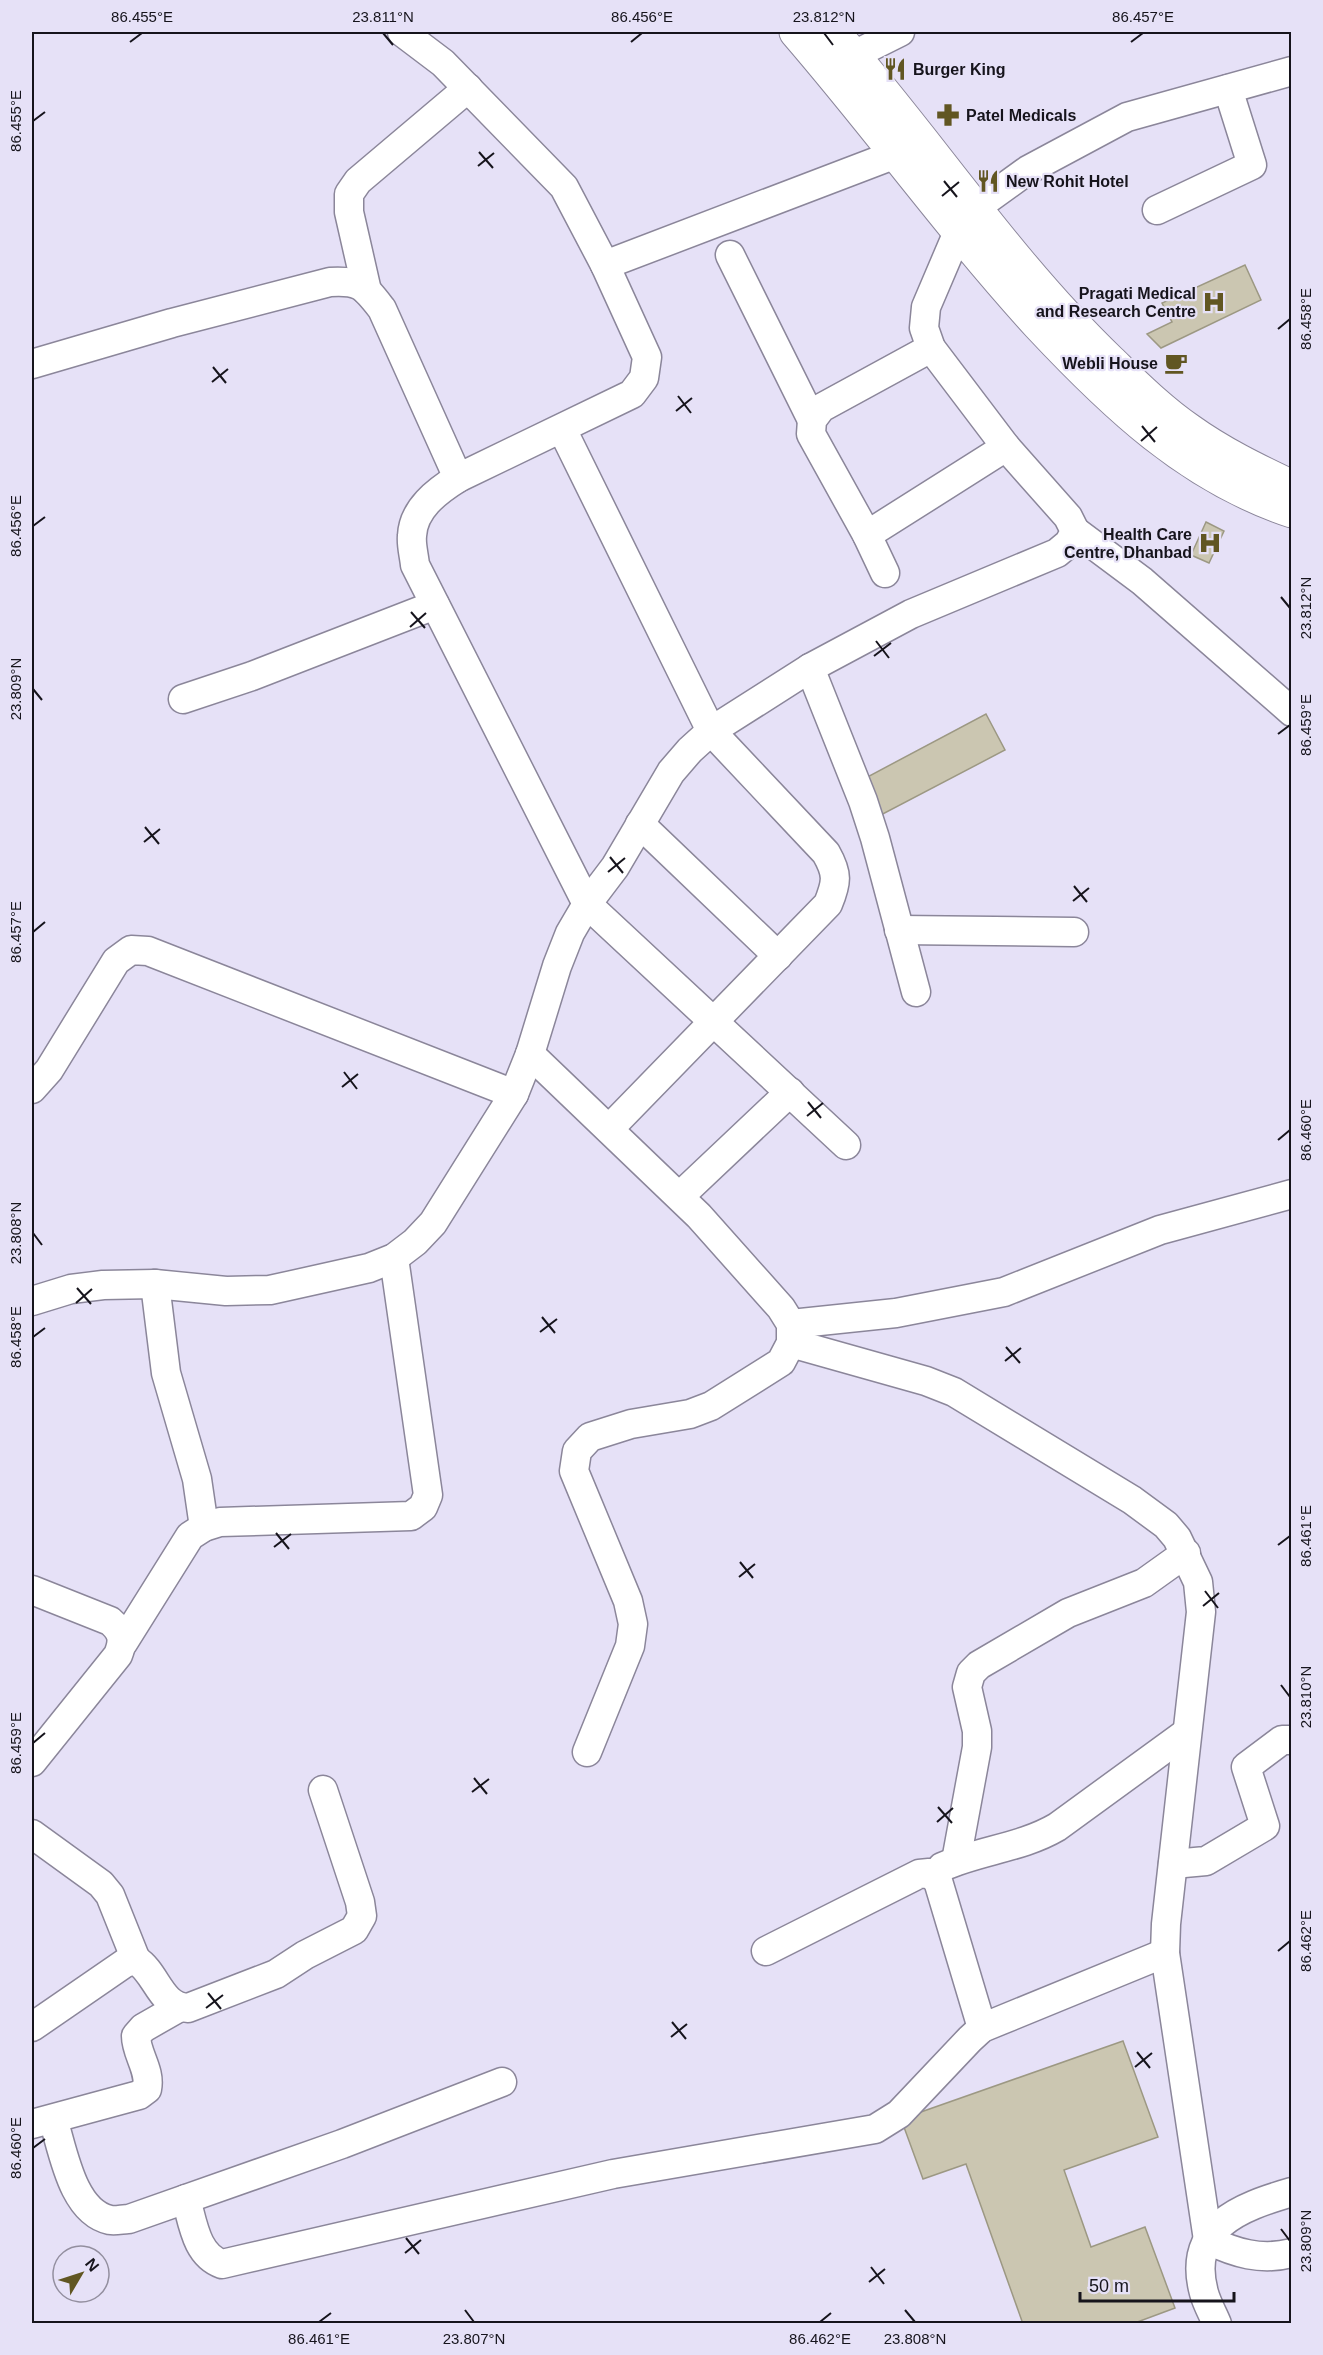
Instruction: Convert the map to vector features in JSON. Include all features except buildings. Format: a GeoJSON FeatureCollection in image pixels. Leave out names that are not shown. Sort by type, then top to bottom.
{"type":"FeatureCollection","features":[{"type":"Feature","properties":{"kind":"highway"},"geometry":{"type":"LineString","coordinates":[[796,32],[896,154],[1031,277],[1080,331],[1141,391],[1188,429],[1220,450],[1292,487]]}},
{"type":"Feature","properties":{"kind":"highway"},"geometry":{"type":"LineString","coordinates":[[844,43],[966,220],[989,270],[1078,367],[1128,414],[1167,446],[1211,475],[1261,501],[1292,511]]}},
{"type":"Feature","properties":{"kind":"street"},"geometry":{"type":"LineString","coordinates":[[402,32],[443,63],[564,187],[605,265],[647,357],[644,378],[632,394],[458,478],[439,490],[422,507],[412,534],[415,565],[587,904],[846,1145]]}},
{"type":"Feature","properties":{"kind":"street"},"geometry":{"type":"LineString","coordinates":[[844,43],[900,32]]}},
{"type":"Feature","properties":{"kind":"street"},"geometry":{"type":"LineString","coordinates":[[1292,71],[1127,117],[1028,170],[966,220],[926,307],[924,328],[931,348],[1006,447],[1068,517],[1075,531],[1142,581],[1292,712]]}},
{"type":"Feature","properties":{"kind":"street"},"geometry":{"type":"LineString","coordinates":[[367,291],[349,212],[349,194],[358,181],[468,88]]}},
{"type":"Feature","properties":{"kind":"street"},"geometry":{"type":"LineString","coordinates":[[1157,210],[1252,165],[1228,89]]}},
{"type":"Feature","properties":{"kind":"street"},"geometry":{"type":"LineString","coordinates":[[605,265],[896,154]]}},
{"type":"Feature","properties":{"kind":"street"},"geometry":{"type":"LineString","coordinates":[[730,255],[812,420],[811,434],[867,535],[885,573]]}},
{"type":"Feature","properties":{"kind":"street"},"geometry":{"type":"LineString","coordinates":[[32,364],[172,323],[330,282],[349,281],[367,291],[382,309],[458,478]]}},
{"type":"Feature","properties":{"kind":"street"},"geometry":{"type":"LineString","coordinates":[[812,420],[821,408],[931,348]]}},
{"type":"Feature","properties":{"kind":"street"},"geometry":{"type":"LineString","coordinates":[[562,429],[711,731],[826,853],[834,868],[835,886],[828,904],[609,1129]]}},
{"type":"Feature","properties":{"kind":"street"},"geometry":{"type":"LineString","coordinates":[[867,535],[1006,447]]}},
{"type":"Feature","properties":{"kind":"street"},"geometry":{"type":"LineString","coordinates":[[32,1301],[71,1289],[103,1285],[155,1284],[226,1292],[270,1290],[369,1268],[394,1257],[415,1242],[433,1223],[514,1094],[530,1054],[557,966],[570,933],[587,904],[615,867],[671,772],[690,750],[711,731],[810,668],[911,614],[1057,553],[1069,543],[1075,531]]}},
{"type":"Feature","properties":{"kind":"street"},"geometry":{"type":"LineString","coordinates":[[183,699],[252,676],[435,605]]}},
{"type":"Feature","properties":{"kind":"street"},"geometry":{"type":"LineString","coordinates":[[810,668],[863,801],[915,992]]}},
{"type":"Feature","properties":{"kind":"street"},"geometry":{"type":"LineString","coordinates":[[640,824],[778,956]]}},
{"type":"Feature","properties":{"kind":"street"},"geometry":{"type":"LineString","coordinates":[[899,930],[1074,932]]}},
{"type":"Feature","properties":{"kind":"street"},"geometry":{"type":"LineString","coordinates":[[32,1089],[49,1070],[116,961],[131,950],[148,951],[514,1094]]}},
{"type":"Feature","properties":{"kind":"street"},"geometry":{"type":"LineString","coordinates":[[530,1054],[680,1196],[781,1308],[791,1334],[781,1362],[711,1406],[690,1414],[631,1424],[590,1437],[577,1451],[574,1471],[628,1601],[633,1624],[630,1646],[587,1752]]}},
{"type":"Feature","properties":{"kind":"street"},"geometry":{"type":"LineString","coordinates":[[680,1196],[790,1092]]}},
{"type":"Feature","properties":{"kind":"street"},"geometry":{"type":"LineString","coordinates":[[791,1334],[1004,1292],[1160,1230],[1292,1194]]}},
{"type":"Feature","properties":{"kind":"street"},"geometry":{"type":"LineString","coordinates":[[32,1762],[118,1655],[123,1642],[190,1536],[204,1527],[220,1522],[411,1516],[423,1508],[428,1495],[394,1257]]}},
{"type":"Feature","properties":{"kind":"street"},"geometry":{"type":"LineString","coordinates":[[155,1284],[165,1373],[197,1479],[204,1527]]}},
{"type":"Feature","properties":{"kind":"street"},"geometry":{"type":"LineString","coordinates":[[791,1334],[954,1392],[1132,1500],[1166,1525],[1186,1553],[1198,1581],[1201,1612],[1186,1732],[1166,1953],[1208,2240]]}},
{"type":"Feature","properties":{"kind":"street"},"geometry":{"type":"LineString","coordinates":[[956,1861],[977,1747],[977,1731],[967,1687],[971,1673],[980,1665],[1068,1612],[1144,1583],[1186,1553]]}},
{"type":"Feature","properties":{"kind":"street"},"geometry":{"type":"LineString","coordinates":[[32,1590],[111,1621],[120,1630],[123,1642]]}},
{"type":"Feature","properties":{"kind":"street"},"geometry":{"type":"LineString","coordinates":[[766,1951],[919,1874],[929,1873],[956,1861],[1039,1838],[1058,1827],[1186,1732]]}},
{"type":"Feature","properties":{"kind":"street"},"geometry":{"type":"LineString","coordinates":[[1173,1864],[1206,1861],[1265,1827],[1246,1767],[1282,1740],[1292,1740]]}},
{"type":"Feature","properties":{"kind":"street"},"geometry":{"type":"LineString","coordinates":[[323,1790],[360,1902],[362,1916],[354,1930],[305,1955],[276,1974],[188,2008],[178,2008],[143,2028],[136,2036],[136,2046],[149,2080],[147,2089],[139,2096],[42,2122],[78,2196],[93,2212],[111,2220],[129,2219],[342,2144],[502,2082]]}},
{"type":"Feature","properties":{"kind":"street"},"geometry":{"type":"LineString","coordinates":[[32,1834],[101,1884],[110,1895],[136,1960],[145,1965],[170,2003],[178,2008]]}},
{"type":"Feature","properties":{"kind":"street"},"geometry":{"type":"LineString","coordinates":[[929,1873],[938,1881],[982,2028]]}},
{"type":"Feature","properties":{"kind":"street"},"geometry":{"type":"LineString","coordinates":[[186,2199],[202,2251],[211,2260],[222,2264],[612,2174],[875,2129],[899,2114],[982,2028],[1166,1953]]}},
{"type":"Feature","properties":{"kind":"street"},"geometry":{"type":"LineString","coordinates":[[32,2027],[125,1963],[136,1960]]}},
{"type":"Feature","properties":{"kind":"street"},"geometry":{"type":"LineString","coordinates":[[1217,2324],[1204,2293],[1201,2263],[1208,2240],[1224,2220],[1253,2204],[1292,2192]]}},
{"type":"Feature","properties":{"kind":"street"},"geometry":{"type":"LineString","coordinates":[[1208,2240],[1233,2252],[1258,2257],[1292,2253]]}},
{"type":"Feature","properties":{"kind":"place","name":"Burger King"},"geometry":{"type":"Point","coordinates":[895,69]}},
{"type":"Feature","properties":{"kind":"place","name":"Patel Medicals"},"geometry":{"type":"Point","coordinates":[948,115]}},
{"type":"Feature","properties":{"kind":"place","name":"New Rohit Hotel"},"geometry":{"type":"Point","coordinates":[988,181]}},
{"type":"Feature","properties":{"kind":"place","name":"Pragati Medical and Research Centre"},"geometry":{"type":"Point","coordinates":[1214,302]}},
{"type":"Feature","properties":{"kind":"place","name":"Webli House"},"geometry":{"type":"Point","coordinates":[1176,363]}},
{"type":"Feature","properties":{"kind":"place","name":"Health Care Centre, Dhanbad"},"geometry":{"type":"Point","coordinates":[1210,543]}}]}
